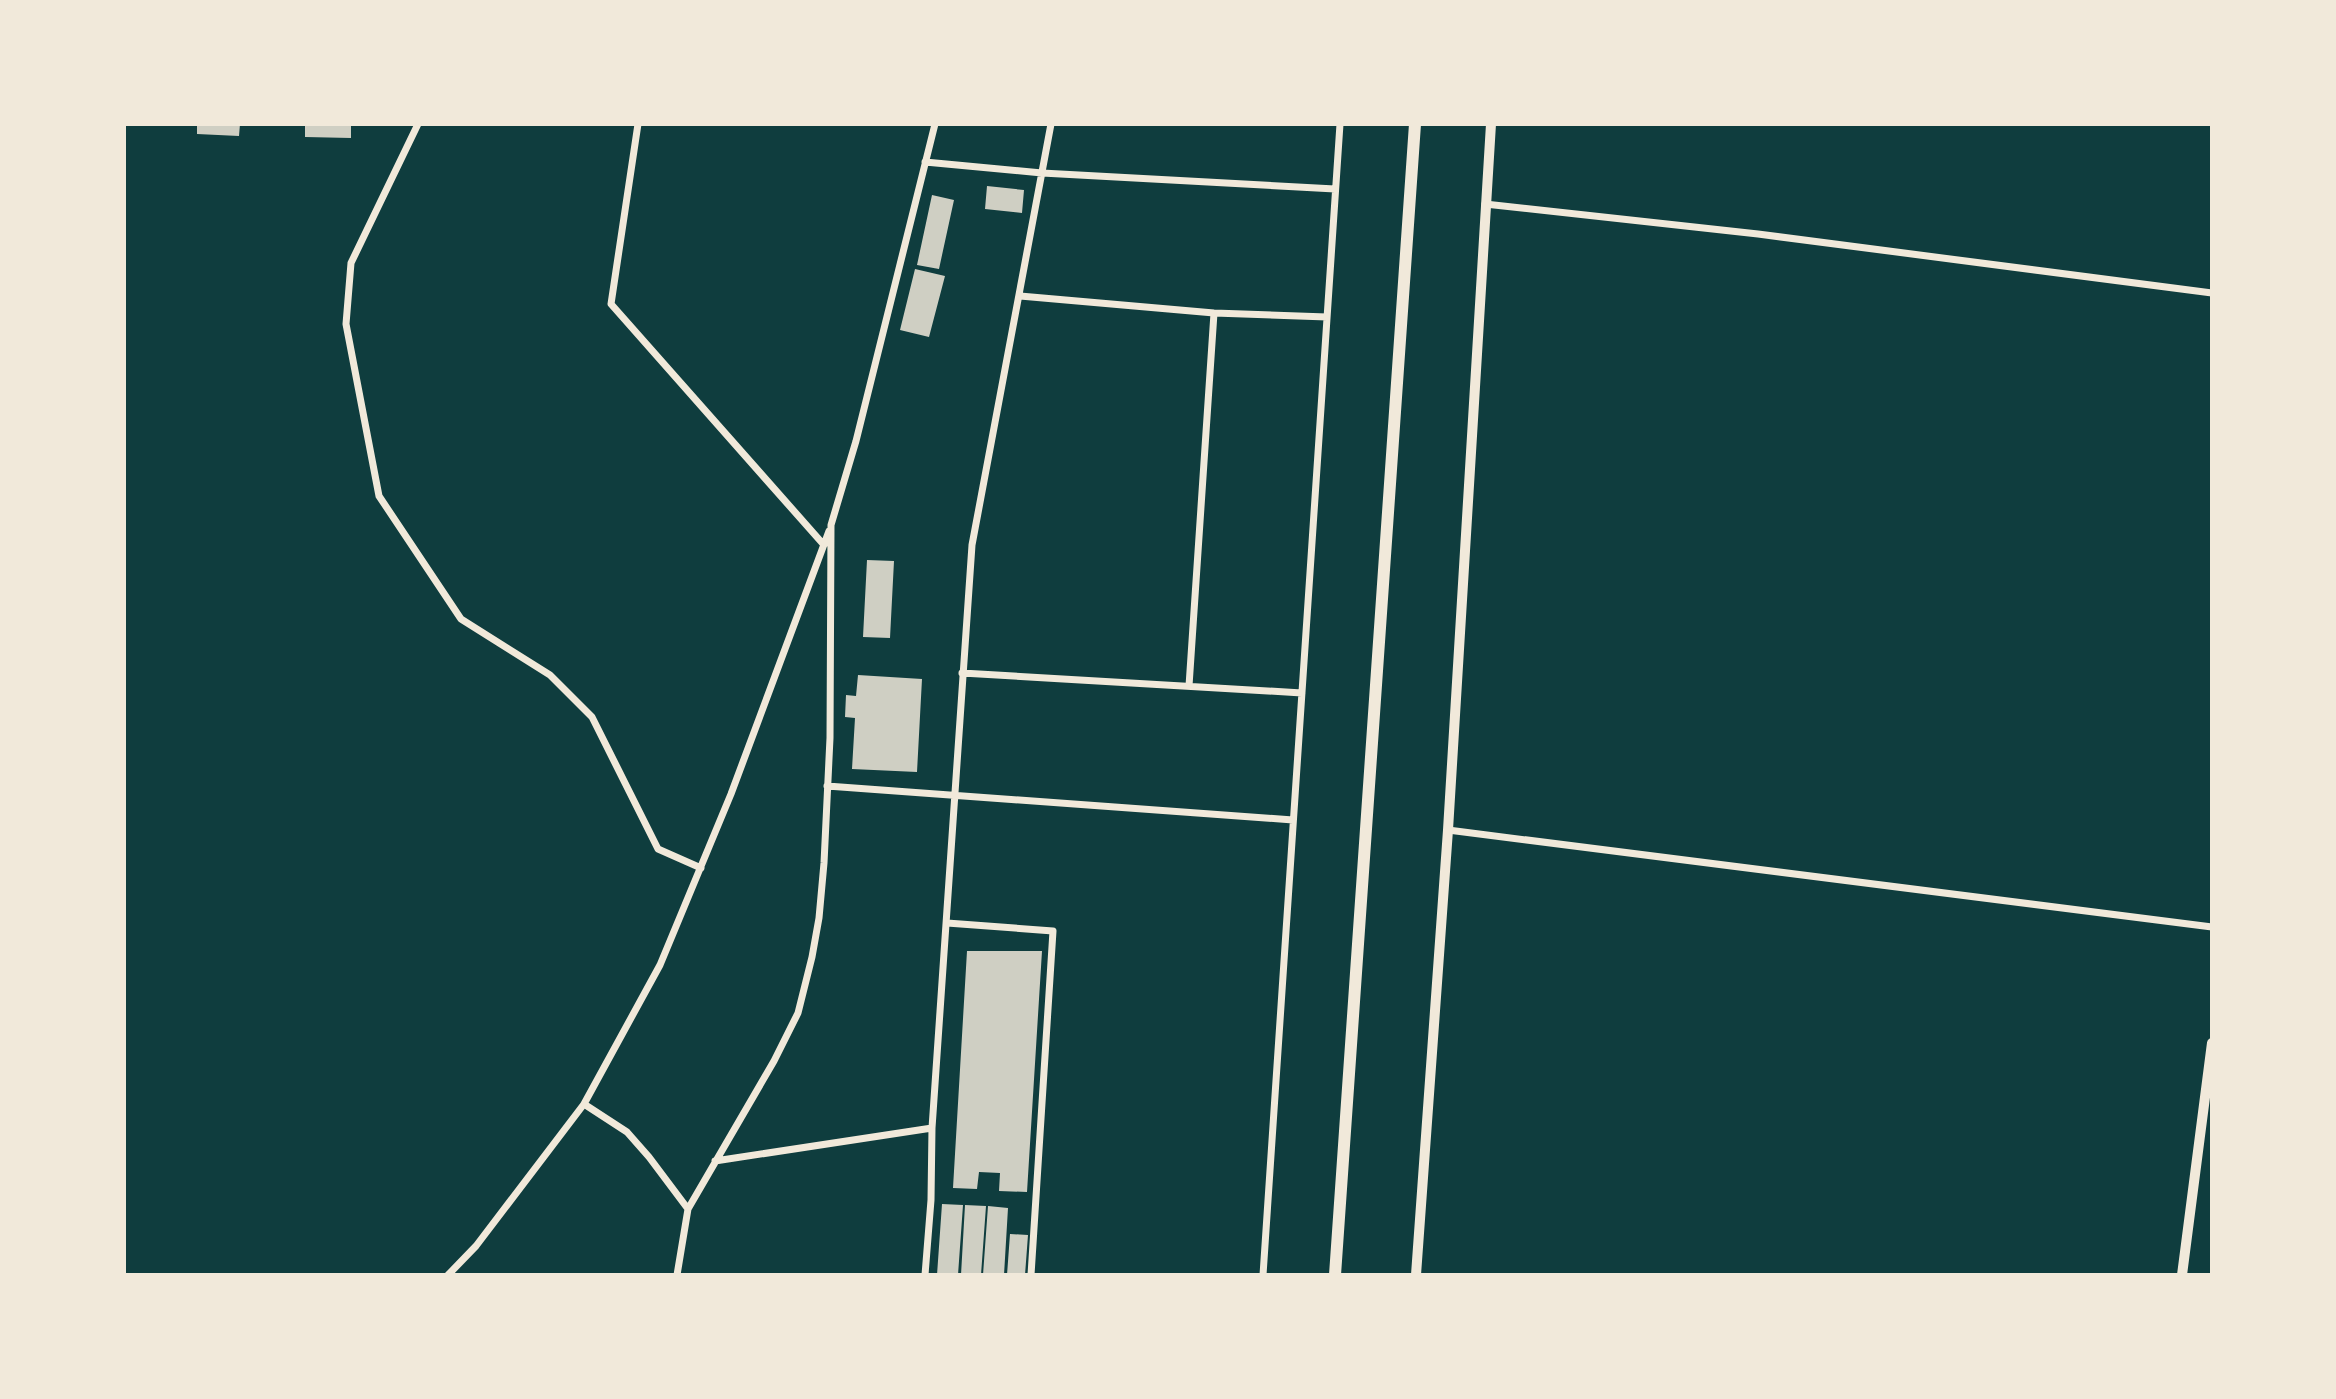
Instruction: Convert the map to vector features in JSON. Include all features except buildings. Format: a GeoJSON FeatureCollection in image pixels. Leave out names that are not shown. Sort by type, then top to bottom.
{"type":"FeatureCollection","features":[{"type":"Feature","properties":{"kind":"main road"},"geometry":{"type":"LineString","coordinates":[[1335,1275],[1415,124]]}},
{"type":"Feature","properties":{"kind":"street"},"geometry":{"type":"LineString","coordinates":[[418,124],[351,263],[346,324],[379,496],[461,619],[550,675],[592,717],[658,849],[701,868]]}},
{"type":"Feature","properties":{"kind":"street"},"geometry":{"type":"LineString","coordinates":[[638,124],[611,304],[824,545]]}},
{"type":"Feature","properties":{"kind":"street"},"geometry":{"type":"LineString","coordinates":[[448,1275],[476,1246],[584,1104],[660,965],[732,794],[831,525],[856,442],[935,124]]}},
{"type":"Feature","properties":{"kind":"street"},"geometry":{"type":"LineString","coordinates":[[925,1275],[931,1200],[932,1128],[972,545],[1051,124]]}},
{"type":"Feature","properties":{"kind":"street"},"geometry":{"type":"LineString","coordinates":[[1263,1275],[1340,124]]}},
{"type":"Feature","properties":{"kind":"street"},"geometry":{"type":"LineString","coordinates":[[1416,1275],[1448,830],[1491,124]]}},
{"type":"Feature","properties":{"kind":"street"},"geometry":{"type":"LineString","coordinates":[[925,162],[1042,173],[1335,190]]}},
{"type":"Feature","properties":{"kind":"street"},"geometry":{"type":"LineString","coordinates":[[1485,204],[1758,234],[2212,293]]}},
{"type":"Feature","properties":{"kind":"street"},"geometry":{"type":"LineString","coordinates":[[1020,296],[1214,313],[1327,317]]}},
{"type":"Feature","properties":{"kind":"street"},"geometry":{"type":"LineString","coordinates":[[1189,686],[1214,313]]}},
{"type":"Feature","properties":{"kind":"street"},"geometry":{"type":"LineString","coordinates":[[677,1275],[688,1209],[774,1060],[797,1013],[812,957],[819,918],[827,786],[831,525]]}},
{"type":"Feature","properties":{"kind":"street"},"geometry":{"type":"LineString","coordinates":[[962,673],[1302,693]]}},
{"type":"Feature","properties":{"kind":"street"},"geometry":{"type":"LineString","coordinates":[[827,786],[1293,820]]}},
{"type":"Feature","properties":{"kind":"street"},"geometry":{"type":"LineString","coordinates":[[1448,830],[2212,927]]}},
{"type":"Feature","properties":{"kind":"street"},"geometry":{"type":"LineString","coordinates":[[947,923],[1053,931],[1031,1275]]}},
{"type":"Feature","properties":{"kind":"street"},"geometry":{"type":"LineString","coordinates":[[2182,1275],[2212,1043]]}},
{"type":"Feature","properties":{"kind":"street"},"geometry":{"type":"LineString","coordinates":[[584,1104],[627,1132],[688,1209]]}},
{"type":"Feature","properties":{"kind":"street"},"geometry":{"type":"LineString","coordinates":[[715,1161],[932,1128]]}}]}
